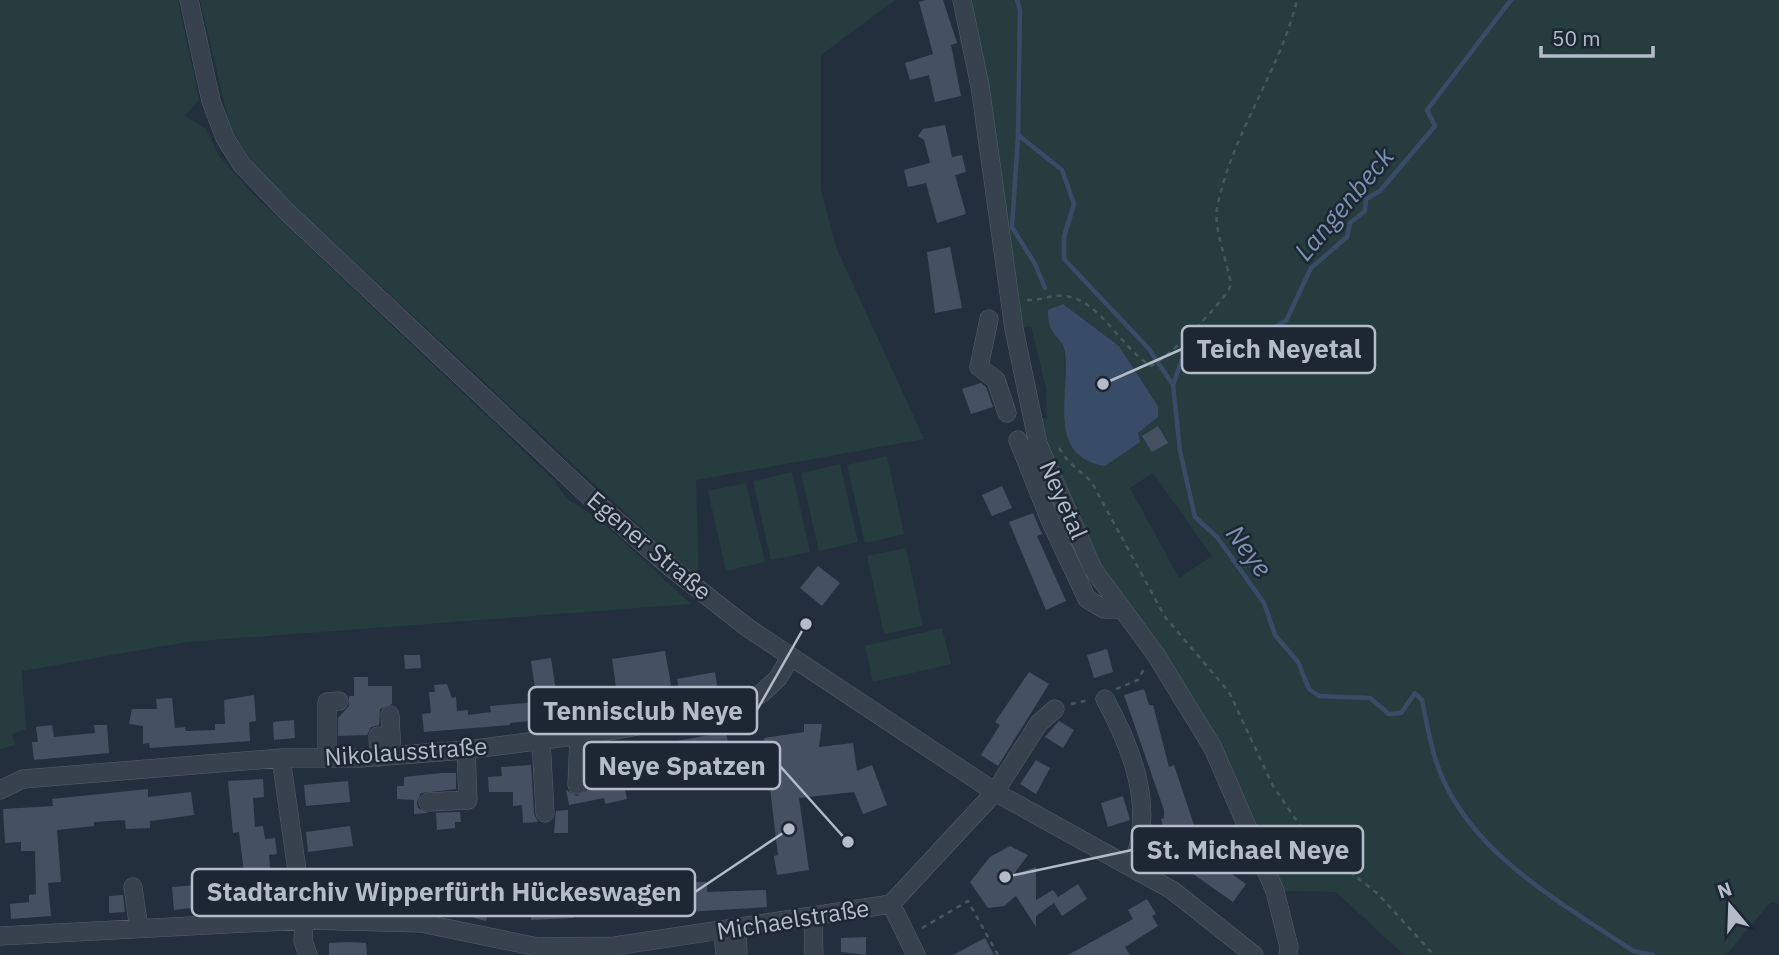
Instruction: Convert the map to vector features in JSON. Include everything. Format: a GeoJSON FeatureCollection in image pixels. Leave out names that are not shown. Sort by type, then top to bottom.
{"type":"FeatureCollection","features":[{"type":"Feature","properties":{"kind":"street","name":"Egener Straße"},"geometry":{"type":"LineString","coordinates":[[189,0],[215,114],[229,146],[255,181],[592,499],[670,567],[790,658],[995,792],[1172,890],[1254,955]]}},
{"type":"Feature","properties":{"kind":"street","name":"Neyetal"},"geometry":{"type":"LineString","coordinates":[[962,0],[980,86],[1011,299],[1038,444],[1093,569],[1156,655],[1213,748],[1275,891],[1289,947],[1288,955]]}},
{"type":"Feature","properties":{"kind":"street"},"geometry":{"type":"LineString","coordinates":[[989,319],[979,367],[996,380],[1007,413]]}},
{"type":"Feature","properties":{"kind":"street"},"geometry":{"type":"LineString","coordinates":[[1018,440],[1050,520],[1087,599],[1104,610],[1121,609]]}},
{"type":"Feature","properties":{"kind":"street","name":"Nikolausstraße"},"geometry":{"type":"LineString","coordinates":[[0,790],[23,779],[281,758],[386,756],[466,750],[579,735],[736,709],[762,693],[778,678],[790,658]]}},
{"type":"Feature","properties":{"kind":"street"},"geometry":{"type":"LineString","coordinates":[[1111,694],[1143,803],[1140,846],[1132,868]]}},
{"type":"Feature","properties":{"kind":"street"},"geometry":{"type":"LineString","coordinates":[[327,758],[327,702],[339,701]]}},
{"type":"Feature","properties":{"kind":"street","name":"Michaelstraße"},"geometry":{"type":"LineString","coordinates":[[0,936],[304,920],[421,923],[538,947],[615,946],[813,918],[891,904],[995,792],[1039,723],[1055,709]]}},
{"type":"Feature","properties":{"kind":"street"},"geometry":{"type":"LineString","coordinates":[[386,756],[390,715]]}},
{"type":"Feature","properties":{"kind":"street"},"geometry":{"type":"LineString","coordinates":[[577,785],[579,735]]}},
{"type":"Feature","properties":{"kind":"street"},"geometry":{"type":"LineString","coordinates":[[378,736],[386,756]]}},
{"type":"Feature","properties":{"kind":"street"},"geometry":{"type":"LineString","coordinates":[[541,740],[545,813]]}},
{"type":"Feature","properties":{"kind":"street"},"geometry":{"type":"LineString","coordinates":[[428,802],[468,800],[466,750]]}},
{"type":"Feature","properties":{"kind":"street"},"geometry":{"type":"LineString","coordinates":[[281,758],[304,920],[303,941],[308,955]]}},
{"type":"Feature","properties":{"kind":"street"},"geometry":{"type":"LineString","coordinates":[[133,887],[138,929]]}},
{"type":"Feature","properties":{"kind":"street"},"geometry":{"type":"LineString","coordinates":[[891,904],[916,955]]}},
{"type":"Feature","properties":{"kind":"street"},"geometry":{"type":"LineString","coordinates":[[813,918],[814,955]]}},
{"type":"Feature","properties":{"kind":"street"},"geometry":{"type":"LineString","coordinates":[[724,955],[730,930]]}},
{"type":"Feature","properties":{"kind":"street"},"geometry":{"type":"LineString","coordinates":[[730,930],[738,955]]}},
{"type":"Feature","properties":{"kind":"path"},"geometry":{"type":"LineString","coordinates":[[1011,299],[1035,301],[1063,295],[1088,303],[1126,348],[1151,366],[1163,361],[1230,287],[1231,278],[1218,244],[1216,212],[1228,166],[1242,128],[1271,74],[1297,0]]}},
{"type":"Feature","properties":{"kind":"path"},"geometry":{"type":"LineString","coordinates":[[1053,440],[1068,461],[1091,481],[1164,617],[1229,692],[1273,786],[1309,839],[1378,894],[1434,955]]}},
{"type":"Feature","properties":{"kind":"path"},"geometry":{"type":"LineString","coordinates":[[1111,694],[1138,680],[1148,661]]}},
{"type":"Feature","properties":{"kind":"path"},"geometry":{"type":"LineString","coordinates":[[906,936],[968,901],[998,955]]}},
{"type":"Feature","properties":{"kind":"green space"},"geometry":{"type":"Polygon","coordinates":[[[0,0],[178,0],[199,100],[185,116],[206,129],[219,156],[249,190],[552,478],[567,499],[600,520],[691,604],[187,642],[22,671],[26,729],[12,734],[15,745],[0,749],[0,0]]]}},
{"type":"Feature","properties":{"kind":"green space"},"geometry":{"type":"Polygon","coordinates":[[[200,0],[895,0],[821,55],[821,189],[836,247],[924,439],[696,480],[699,581],[260,174],[230,127],[200,0]]]}},
{"type":"Feature","properties":{"kind":"green space"},"geometry":{"type":"Polygon","coordinates":[[[962,0],[1779,0],[1779,904],[1771,902],[1726,955],[1404,955],[1336,892],[1275,891],[1213,748],[1093,569],[1033,415],[1047,419],[1046,388],[1031,326],[1014,329],[962,0]],[[1063,304],[1065,388],[1138,433],[1158,417],[1158,406],[1119,346],[1063,304]],[[1153,473],[1130,488],[1179,578],[1212,556],[1153,473]]]}},
{"type":"Feature","properties":{"kind":"green space"},"geometry":{"type":"Polygon","coordinates":[[[887,456],[904,534],[865,543],[847,465],[887,456]]]}},
{"type":"Feature","properties":{"kind":"green space"},"geometry":{"type":"Polygon","coordinates":[[[840,464],[858,542],[819,551],[801,473],[840,464]]]}},
{"type":"Feature","properties":{"kind":"green space"},"geometry":{"type":"Polygon","coordinates":[[[792,472],[810,552],[771,560],[753,481],[792,472]]]}},
{"type":"Feature","properties":{"kind":"green space"},"geometry":{"type":"Polygon","coordinates":[[[746,483],[765,562],[726,571],[708,491],[746,483]]]}},
{"type":"Feature","properties":{"kind":"green space"},"geometry":{"type":"Polygon","coordinates":[[[906,548],[923,626],[884,634],[867,556],[906,548]]]}},
{"type":"Feature","properties":{"kind":"green space"},"geometry":{"type":"Polygon","coordinates":[[[942,628],[951,664],[873,682],[865,646],[942,628]]]}},
{"type":"Feature","properties":{"kind":"water"},"geometry":{"type":"Polygon","coordinates":[[[1063,304],[1119,346],[1158,406],[1158,417],[1138,433],[1140,442],[1105,466],[1087,460],[1075,450],[1068,437],[1064,405],[1064,347],[1048,319],[1048,310],[1063,304]]]}},
{"type":"Feature","properties":{"kind":"building"},"geometry":{"type":"Polygon","coordinates":[[[943,0],[957,43],[951,45],[961,96],[935,102],[929,75],[910,80],[905,63],[933,54],[919,2],[943,0]]]}},
{"type":"Feature","properties":{"kind":"building"},"geometry":{"type":"Polygon","coordinates":[[[945,125],[952,157],[962,155],[966,172],[955,175],[966,214],[937,223],[926,183],[908,187],[904,170],[930,163],[924,140],[918,136],[923,129],[945,125]]]}},
{"type":"Feature","properties":{"kind":"building"},"geometry":{"type":"Polygon","coordinates":[[[950,247],[962,308],[935,313],[927,252],[950,247]]]}},
{"type":"Feature","properties":{"kind":"building"},"geometry":{"type":"Polygon","coordinates":[[[981,383],[986,387],[993,407],[971,414],[962,389],[981,383]]]}},
{"type":"Feature","properties":{"kind":"building"},"geometry":{"type":"Polygon","coordinates":[[[1158,426],[1168,443],[1152,452],[1142,436],[1158,426]]]}},
{"type":"Feature","properties":{"kind":"building"},"geometry":{"type":"Polygon","coordinates":[[[1002,486],[1012,508],[992,516],[982,495],[1002,486]]]}},
{"type":"Feature","properties":{"kind":"building"},"geometry":{"type":"Polygon","coordinates":[[[1033,513],[1042,534],[1037,536],[1066,601],[1046,610],[1009,522],[1033,513]]]}},
{"type":"Feature","properties":{"kind":"building"},"geometry":{"type":"Polygon","coordinates":[[[818,566],[840,583],[822,606],[800,588],[818,566]]]}},
{"type":"Feature","properties":{"kind":"building"},"geometry":{"type":"Polygon","coordinates":[[[1107,649],[1113,672],[1094,678],[1087,655],[1107,649]]]}},
{"type":"Feature","properties":{"kind":"building"},"geometry":{"type":"Polygon","coordinates":[[[665,651],[671,685],[648,690],[650,702],[510,725],[424,732],[422,714],[431,713],[429,692],[435,692],[434,685],[447,684],[452,698],[456,697],[457,711],[468,710],[468,715],[491,712],[490,706],[537,702],[531,661],[551,658],[557,698],[616,687],[612,659],[665,651]]]}},
{"type":"Feature","properties":{"kind":"building"},"geometry":{"type":"Polygon","coordinates":[[[404,655],[420,655],[421,668],[405,669],[404,655]]]}},
{"type":"Feature","properties":{"kind":"building"},"geometry":{"type":"Polygon","coordinates":[[[715,672],[718,690],[681,697],[677,679],[715,672]]]}},
{"type":"Feature","properties":{"kind":"building"},"geometry":{"type":"Polygon","coordinates":[[[1029,672],[1049,684],[998,766],[981,755],[1000,725],[995,722],[1029,672]]]}},
{"type":"Feature","properties":{"kind":"building"},"geometry":{"type":"Polygon","coordinates":[[[354,677],[368,677],[368,686],[392,686],[392,704],[380,709],[379,725],[371,727],[367,735],[338,736],[338,718],[349,706],[349,696],[354,696],[354,677]]]}},
{"type":"Feature","properties":{"kind":"building"},"geometry":{"type":"Polygon","coordinates":[[[1144,689],[1149,705],[1153,705],[1169,767],[1174,765],[1196,831],[1171,839],[1168,831],[1165,833],[1161,819],[1164,818],[1164,810],[1124,695],[1144,689]]]}},
{"type":"Feature","properties":{"kind":"building"},"geometry":{"type":"Polygon","coordinates":[[[254,695],[256,721],[249,722],[250,741],[150,748],[149,743],[143,744],[143,726],[129,724],[132,709],[157,709],[156,699],[172,698],[175,728],[185,727],[186,731],[215,730],[215,724],[225,724],[224,700],[254,695]]]}},
{"type":"Feature","properties":{"kind":"building"},"geometry":{"type":"Polygon","coordinates":[[[294,720],[295,738],[274,740],[273,722],[294,720]]]}},
{"type":"Feature","properties":{"kind":"building"},"geometry":{"type":"Polygon","coordinates":[[[1059,721],[1074,730],[1063,748],[1045,737],[1059,721]]]}},
{"type":"Feature","properties":{"kind":"building"},"geometry":{"type":"Polygon","coordinates":[[[804,724],[822,724],[819,747],[853,743],[857,771],[872,765],[887,805],[863,814],[854,792],[799,798],[809,870],[777,875],[774,856],[778,855],[764,738],[804,732],[804,724]]]}},
{"type":"Feature","properties":{"kind":"building"},"geometry":{"type":"Polygon","coordinates":[[[52,725],[54,737],[95,733],[94,725],[107,725],[109,753],[34,760],[32,742],[38,742],[36,727],[52,725]]]}},
{"type":"Feature","properties":{"kind":"building"},"geometry":{"type":"Polygon","coordinates":[[[726,732],[730,751],[718,753],[722,773],[707,775],[704,756],[681,761],[677,741],[726,732]]]}},
{"type":"Feature","properties":{"kind":"building"},"geometry":{"type":"Polygon","coordinates":[[[626,749],[630,769],[621,771],[627,799],[605,804],[604,798],[569,805],[566,790],[577,796],[587,790],[590,756],[626,749]]]}},
{"type":"Feature","properties":{"kind":"building"},"geometry":{"type":"Polygon","coordinates":[[[1036,760],[1050,768],[1036,794],[1020,784],[1036,760]]]}},
{"type":"Feature","properties":{"kind":"building"},"geometry":{"type":"Polygon","coordinates":[[[531,765],[534,814],[538,822],[523,823],[522,805],[513,806],[513,792],[489,792],[488,777],[502,776],[501,767],[531,765]]]}},
{"type":"Feature","properties":{"kind":"building"},"geometry":{"type":"Polygon","coordinates":[[[456,773],[456,789],[421,793],[417,802],[418,808],[428,813],[414,814],[414,800],[397,799],[397,786],[404,786],[404,777],[456,773]]]}},
{"type":"Feature","properties":{"kind":"building"},"geometry":{"type":"Polygon","coordinates":[[[263,779],[264,797],[253,798],[255,827],[263,826],[265,839],[275,838],[277,854],[269,855],[272,899],[266,900],[267,909],[243,911],[240,872],[244,872],[239,832],[233,833],[228,781],[263,779]]]}},
{"type":"Feature","properties":{"kind":"building"},"geometry":{"type":"Polygon","coordinates":[[[348,781],[350,802],[306,806],[304,785],[348,781]]]}},
{"type":"Feature","properties":{"kind":"building"},"geometry":{"type":"Polygon","coordinates":[[[148,789],[148,797],[191,792],[194,815],[150,821],[150,828],[126,829],[125,820],[94,822],[94,826],[57,830],[61,882],[48,883],[51,916],[11,919],[10,904],[29,902],[29,895],[36,894],[35,851],[21,851],[21,842],[5,843],[3,809],[53,806],[52,799],[148,789]]]}},
{"type":"Feature","properties":{"kind":"building"},"geometry":{"type":"Polygon","coordinates":[[[1123,796],[1130,820],[1108,827],[1101,803],[1123,796]]]}},
{"type":"Feature","properties":{"kind":"building"},"geometry":{"type":"Polygon","coordinates":[[[568,810],[568,833],[554,833],[556,811],[568,810]]]}},
{"type":"Feature","properties":{"kind":"building"},"geometry":{"type":"Polygon","coordinates":[[[460,812],[461,822],[455,822],[455,828],[437,830],[436,813],[430,813],[460,812]]]}},
{"type":"Feature","properties":{"kind":"building"},"geometry":{"type":"Polygon","coordinates":[[[350,826],[353,846],[308,852],[306,832],[350,826]]]}},
{"type":"Feature","properties":{"kind":"building"},"geometry":{"type":"Polygon","coordinates":[[[1010,846],[1028,855],[1013,875],[1036,867],[1036,900],[1053,890],[1058,897],[1078,884],[1087,899],[1062,916],[1054,903],[1036,916],[1036,927],[1016,896],[1004,906],[988,908],[970,882],[990,857],[1010,846]]]}},
{"type":"Feature","properties":{"kind":"building"},"geometry":{"type":"Polygon","coordinates":[[[1192,846],[1246,884],[1233,902],[1179,864],[1192,846]]]}},
{"type":"Feature","properties":{"kind":"building"},"geometry":{"type":"Polygon","coordinates":[[[693,882],[707,882],[707,892],[766,890],[767,907],[621,916],[621,912],[611,913],[611,899],[694,895],[693,882]]]}},
{"type":"Feature","properties":{"kind":"building"},"geometry":{"type":"Polygon","coordinates":[[[197,885],[199,907],[174,910],[172,887],[197,885]]]}},
{"type":"Feature","properties":{"kind":"building"},"geometry":{"type":"Polygon","coordinates":[[[458,893],[491,899],[486,921],[463,915],[464,913],[454,909],[458,893]]]}},
{"type":"Feature","properties":{"kind":"building"},"geometry":{"type":"Polygon","coordinates":[[[123,895],[125,912],[109,913],[109,896],[123,895]]]}},
{"type":"Feature","properties":{"kind":"building"},"geometry":{"type":"Polygon","coordinates":[[[1147,899],[1156,914],[1152,916],[1158,926],[1125,947],[1130,955],[1068,955],[1133,919],[1128,910],[1147,899]]]}},
{"type":"Feature","properties":{"kind":"building"},"geometry":{"type":"Polygon","coordinates":[[[574,901],[574,918],[531,920],[530,903],[574,901]]]}},
{"type":"Feature","properties":{"kind":"building"},"geometry":{"type":"Polygon","coordinates":[[[866,937],[866,955],[841,952],[841,938],[866,937]]]}},
{"type":"Feature","properties":{"kind":"building"},"geometry":{"type":"Polygon","coordinates":[[[985,938],[994,955],[953,955],[985,938]]]}},
{"type":"Feature","properties":{"kind":"building"},"geometry":{"type":"Polygon","coordinates":[[[329,943],[366,943],[367,955],[329,955],[329,943]]]}},
{"type":"Feature","properties":{"kind":"waterway","name":"Neye"},"geometry":{"type":"LineString","coordinates":[[1017,0],[1020,10],[1018,135],[1062,170],[1074,204],[1064,237],[1064,259],[1149,349],[1173,385],[1180,451],[1195,517],[1217,537],[1264,603],[1275,635],[1298,662],[1309,689],[1319,696],[1370,698],[1389,714],[1401,713],[1415,693],[1422,700],[1442,777],[1457,806],[1477,832],[1525,877],[1551,897],[1633,951],[1653,955]]}},
{"type":"Feature","properties":{"kind":"waterway","name":"Langenbeck"},"geometry":{"type":"LineString","coordinates":[[1173,385],[1186,348],[1200,350],[1238,344],[1286,321],[1311,268],[1347,237],[1350,223],[1365,211],[1366,199],[1380,191],[1435,126],[1427,110],[1511,0]]}},
{"type":"Feature","properties":{"kind":"waterway"},"geometry":{"type":"LineString","coordinates":[[1018,136],[1012,227],[1035,264],[1045,288]]}},
{"type":"Feature","properties":{"kind":"place","name":"Teich Neyetal"},"geometry":{"type":"Point","coordinates":[1103,384]}},
{"type":"Feature","properties":{"kind":"place","name":"Tennisclub Neye"},"geometry":{"type":"Point","coordinates":[806,624]}},
{"type":"Feature","properties":{"kind":"place","name":"Stadtarchiv Wipperfürth Hückeswagen"},"geometry":{"type":"Point","coordinates":[789,829]}},
{"type":"Feature","properties":{"kind":"place","name":"Neye Spatzen"},"geometry":{"type":"Point","coordinates":[848,842]}},
{"type":"Feature","properties":{"kind":"place","name":"St. Michael Neye"},"geometry":{"type":"Point","coordinates":[1005,877]}}]}
